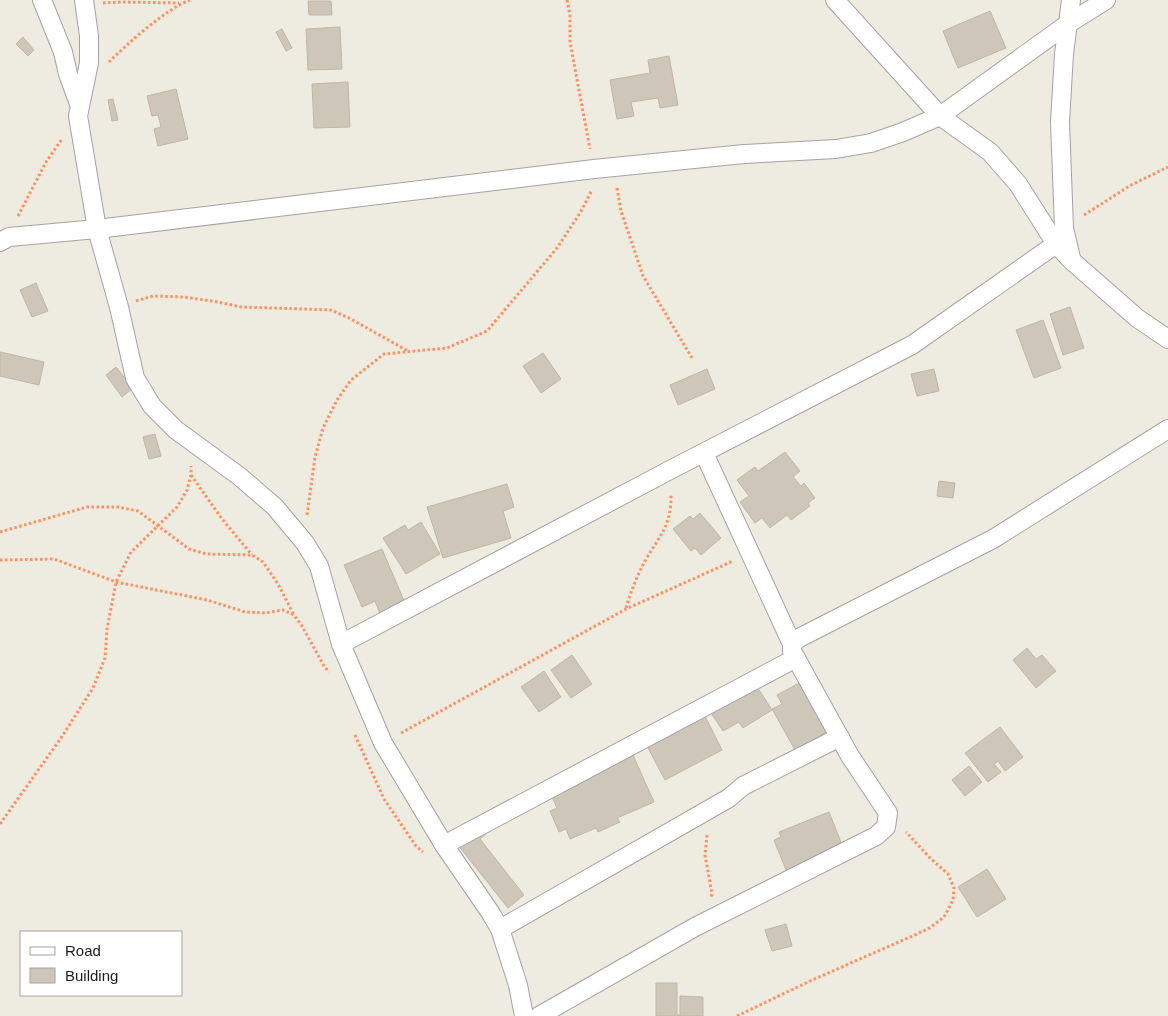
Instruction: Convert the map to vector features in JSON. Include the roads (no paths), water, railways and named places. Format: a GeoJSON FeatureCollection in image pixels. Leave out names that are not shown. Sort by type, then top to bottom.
{"type":"FeatureCollection","features":[{"type":"Feature","properties":{"kind":"street"},"geometry":{"type":"LineString","coordinates":[[42,0],[64,52],[68,74],[79,110],[96,229],[119,307],[135,378],[152,406],[176,430],[239,476],[275,507],[305,543],[319,566],[341,644],[383,743],[444,845],[500,929],[518,985],[524,1016]]}},
{"type":"Feature","properties":{"kind":"street"},"geometry":{"type":"LineString","coordinates":[[835,0],[940,116],[990,152],[1060,236],[1072,261],[1137,318],[1168,339]]}},
{"type":"Feature","properties":{"kind":"street"},"geometry":{"type":"LineString","coordinates":[[1060,236],[1060,122],[1064,54],[1071,0]]}},
{"type":"Feature","properties":{"kind":"street"},"geometry":{"type":"LineString","coordinates":[[5,240],[603,168],[744,154],[836,149],[871,143],[940,116],[1069,22],[1106,0]]}},
{"type":"Feature","properties":{"kind":"street"},"geometry":{"type":"LineString","coordinates":[[79,110],[89,64],[89,36],[84,2]]}},
{"type":"Feature","properties":{"kind":"street"},"geometry":{"type":"LineString","coordinates":[[341,644],[670,470],[912,345],[1060,236]]}},
{"type":"Feature","properties":{"kind":"street"},"geometry":{"type":"LineString","coordinates":[[444,845],[794,651],[799,638],[993,539],[1168,429]]}},
{"type":"Feature","properties":{"kind":"street"},"geometry":{"type":"LineString","coordinates":[[539,1016],[705,922],[876,836],[886,827],[888,813],[850,756],[794,651],[704,454]]}},
{"type":"Feature","properties":{"kind":"street"},"geometry":{"type":"LineString","coordinates":[[500,929],[729,798],[743,786],[840,737]]}}]}
